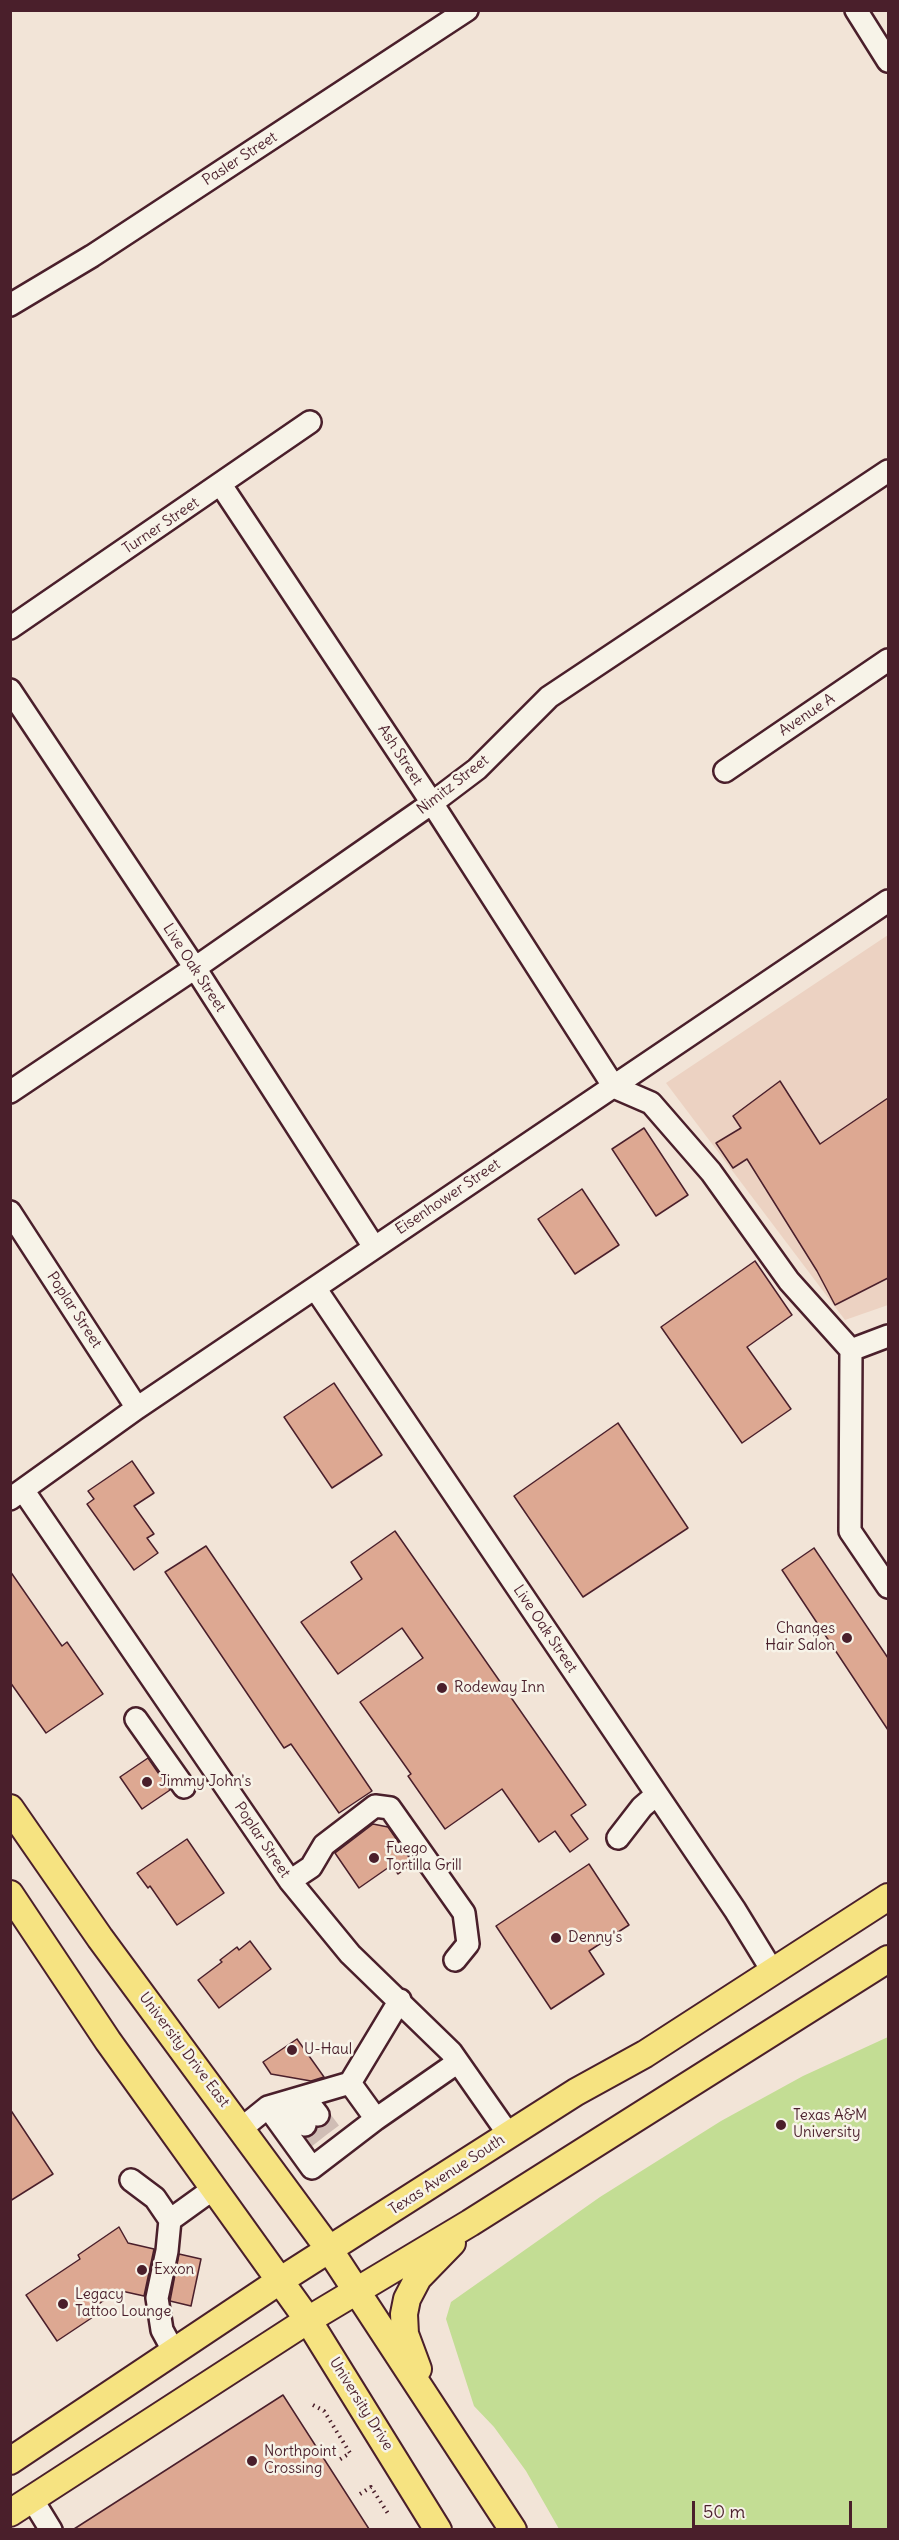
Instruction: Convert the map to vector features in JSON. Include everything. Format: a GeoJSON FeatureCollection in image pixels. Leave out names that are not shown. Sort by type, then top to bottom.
{"type":"FeatureCollection","features":[{"type":"Feature","properties":{"kind":"main road","name":"University Drive East"},"geometry":{"type":"LineString","coordinates":[[10,1808],[94,1929],[329,2249],[357,2293]]}},
{"type":"Feature","properties":{"kind":"main road"},"geometry":{"type":"LineString","coordinates":[[10,1894],[108,2041],[281,2280]]}},
{"type":"Feature","properties":{"kind":"main road","name":"Texas Avenue South"},"geometry":{"type":"LineString","coordinates":[[10,2461],[329,2249],[576,2092],[645,2054],[888,1897]]}},
{"type":"Feature","properties":{"kind":"main road"},"geometry":{"type":"LineString","coordinates":[[21,2506],[308,2320],[357,2293],[470,2223],[888,1959]]}},
{"type":"Feature","properties":{"kind":"main road"},"geometry":{"type":"LineString","coordinates":[[432,2409],[405,2334],[404,2314],[407,2299],[418,2278],[470,2223]]}},
{"type":"Feature","properties":{"kind":"main road","name":"University Drive"},"geometry":{"type":"LineString","coordinates":[[281,2280],[436,2529]]}},
{"type":"Feature","properties":{"kind":"main road"},"geometry":{"type":"LineString","coordinates":[[357,2293],[513,2529]]}},
{"type":"Feature","properties":{"kind":"street","name":"Pasler Street"},"geometry":{"type":"LineString","coordinates":[[10,304],[92,256],[468,10]]}},
{"type":"Feature","properties":{"kind":"street"},"geometry":{"type":"LineString","coordinates":[[856,10],[888,61]]}},
{"type":"Feature","properties":{"kind":"street","name":"Turner Street"},"geometry":{"type":"LineString","coordinates":[[10,628],[310,422]]}},
{"type":"Feature","properties":{"kind":"street","name":"Nimitz Street"},"geometry":{"type":"LineString","coordinates":[[10,1092],[195,968],[432,803],[477,769],[549,697],[888,471]]}},
{"type":"Feature","properties":{"kind":"street","name":"Ash Street"},"geometry":{"type":"LineString","coordinates":[[221,485],[432,803],[614,1087]]}},
{"type":"Feature","properties":{"kind":"street","name":"Avenue A"},"geometry":{"type":"LineString","coordinates":[[725,771],[888,660]]}},
{"type":"Feature","properties":{"kind":"street","name":"Live Oak Street"},"geometry":{"type":"LineString","coordinates":[[10,690],[195,968],[374,1247]]}},
{"type":"Feature","properties":{"kind":"street","name":"Eisenhower Street"},"geometry":{"type":"LineString","coordinates":[[14,1496],[137,1408],[888,901]]}},
{"type":"Feature","properties":{"kind":"street"},"geometry":{"type":"LineString","coordinates":[[614,1087],[651,1103],[711,1172],[789,1281],[851,1350],[850,1532],[888,1587]]}},
{"type":"Feature","properties":{"kind":"street","name":"Poplar Street"},"geometry":{"type":"LineString","coordinates":[[10,1212],[137,1408]]}},
{"type":"Feature","properties":{"kind":"street","name":"Live Oak Street"},"geometry":{"type":"LineString","coordinates":[[315,1288],[735,1910],[773,1971]]}},
{"type":"Feature","properties":{"kind":"street"},"geometry":{"type":"LineString","coordinates":[[851,1350],[888,1336]]}},
{"type":"Feature","properties":{"kind":"street","name":"Poplar Street"},"geometry":{"type":"LineString","coordinates":[[14,1496],[290,1881],[350,1954],[437,2036],[509,2135]]}},
{"type":"Feature","properties":{"kind":"street"},"geometry":{"type":"LineString","coordinates":[[136,1719],[184,1787]]}},
{"type":"Feature","properties":{"kind":"street"},"geometry":{"type":"LineString","coordinates":[[618,1838],[642,1807],[656,1795]]}},
{"type":"Feature","properties":{"kind":"street"},"geometry":{"type":"LineString","coordinates":[[290,1881],[311,1867],[324,1845],[375,1806],[390,1808],[464,1913],[468,1944],[455,1960]]}},
{"type":"Feature","properties":{"kind":"street"},"geometry":{"type":"LineString","coordinates":[[242,2128],[287,2102],[350,2083],[400,2000]]}},
{"type":"Feature","properties":{"kind":"street"},"geometry":{"type":"LineString","coordinates":[[287,2102],[312,2168],[334,2149],[458,2062]]}},
{"type":"Feature","properties":{"kind":"street"},"geometry":{"type":"LineString","coordinates":[[350,2083],[376,2119]]}},
{"type":"Feature","properties":{"kind":"street"},"geometry":{"type":"LineString","coordinates":[[287,2102],[312,2120]]}},
{"type":"Feature","properties":{"kind":"street"},"geometry":{"type":"LineString","coordinates":[[131,2180],[155,2198],[170,2220],[167,2251],[157,2298],[162,2330],[174,2352]]}},
{"type":"Feature","properties":{"kind":"street"},"geometry":{"type":"LineString","coordinates":[[170,2220],[213,2189]]}},
{"type":"Feature","properties":{"kind":"street"},"geometry":{"type":"LineString","coordinates":[[21,2506],[51,2529]]}},
{"type":"Feature","properties":{"kind":"path"},"geometry":{"type":"LineString","coordinates":[[313,2405],[324,2411],[350,2453],[338,2458],[332,2450]]}},
{"type":"Feature","properties":{"kind":"path"},"geometry":{"type":"LineString","coordinates":[[360,2494],[371,2487],[387,2517]]}},
{"type":"Feature","properties":{"kind":"shaded area"},"geometry":{"type":"Polygon","coordinates":[[[888,935],[888,1305],[845,1320],[666,1083],[888,935]]]}},
{"type":"Feature","properties":{"kind":"green space","name":"Texas A&M University"},"geometry":{"type":"Polygon","coordinates":[[[888,2037],[888,2529],[559,2529],[526,2471],[494,2427],[474,2406],[446,2319],[451,2302],[600,2197],[721,2121],[803,2076],[888,2037]]]}},
{"type":"Feature","properties":{"kind":"building"},"geometry":{"type":"Polygon","coordinates":[[[780,1081],[820,1144],[888,1098],[888,1278],[835,1305],[817,1271],[747,1159],[733,1168],[716,1143],[741,1128],[733,1116],[780,1081]]]}},
{"type":"Feature","properties":{"kind":"building"},"geometry":{"type":"Polygon","coordinates":[[[644,1128],[688,1195],[656,1216],[612,1149],[644,1128]]]}},
{"type":"Feature","properties":{"kind":"building"},"geometry":{"type":"Polygon","coordinates":[[[582,1189],[619,1245],[575,1274],[538,1219],[582,1189]]]}},
{"type":"Feature","properties":{"kind":"building"},"geometry":{"type":"Polygon","coordinates":[[[755,1261],[792,1315],[747,1347],[791,1409],[742,1443],[661,1327],[755,1261]]]}},
{"type":"Feature","properties":{"kind":"building"},"geometry":{"type":"Polygon","coordinates":[[[334,1383],[382,1455],[332,1488],[284,1417],[334,1383]]]}},
{"type":"Feature","properties":{"kind":"building"},"geometry":{"type":"Polygon","coordinates":[[[618,1423],[688,1528],[583,1597],[514,1496],[618,1423]]]}},
{"type":"Feature","properties":{"kind":"building"},"geometry":{"type":"Polygon","coordinates":[[[132,1461],[154,1493],[134,1506],[154,1534],[147,1538],[158,1553],[134,1570],[87,1504],[94,1499],[88,1491],[132,1461]]]}},
{"type":"Feature","properties":{"kind":"building","name":"Rodeway Inn"},"geometry":{"type":"Polygon","coordinates":[[[395,1531],[586,1805],[571,1815],[588,1839],[570,1852],[555,1831],[539,1842],[502,1789],[445,1829],[408,1776],[411,1774],[360,1702],[423,1658],[402,1628],[338,1674],[301,1622],[362,1579],[351,1562],[395,1531]]]}},
{"type":"Feature","properties":{"kind":"building"},"geometry":{"type":"Polygon","coordinates":[[[206,1546],[372,1791],[339,1813],[291,1744],[284,1748],[165,1572],[206,1546]]]}},
{"type":"Feature","properties":{"kind":"building"},"geometry":{"type":"Polygon","coordinates":[[[814,1548],[888,1658],[888,1730],[782,1570],[814,1548]]]}},
{"type":"Feature","properties":{"kind":"building"},"geometry":{"type":"Polygon","coordinates":[[[10,1571],[62,1646],[67,1642],[103,1694],[46,1733],[10,1682],[10,1571]]]}},
{"type":"Feature","properties":{"kind":"building","name":"Jimmy John's"},"geometry":{"type":"Polygon","coordinates":[[[148,1758],[170,1790],[142,1809],[120,1777],[148,1758]]]}},
{"type":"Feature","properties":{"kind":"building","name":"Fuego Tortilla Grill"},"geometry":{"type":"Polygon","coordinates":[[[373,1824],[388,1827],[413,1863],[398,1874],[392,1865],[359,1888],[335,1853],[373,1824]]]}},
{"type":"Feature","properties":{"kind":"building"},"geometry":{"type":"Polygon","coordinates":[[[187,1839],[224,1893],[177,1925],[150,1886],[148,1888],[137,1873],[187,1839]]]}},
{"type":"Feature","properties":{"kind":"building","name":"Denny's"},"geometry":{"type":"Polygon","coordinates":[[[589,1864],[629,1925],[589,1951],[604,1974],[551,2009],[496,1926],[589,1864]]]}},
{"type":"Feature","properties":{"kind":"building"},"geometry":{"type":"Polygon","coordinates":[[[250,1941],[271,1969],[219,2008],[198,1980],[237,1947],[239,1950],[250,1941]]]}},
{"type":"Feature","properties":{"kind":"building","name":"U-Haul"},"geometry":{"type":"Polygon","coordinates":[[[297,2039],[324,2077],[311,2081],[271,2074],[263,2062],[297,2039]]]}},
{"type":"Feature","properties":{"kind":"building"},"geometry":{"type":"Polygon","coordinates":[[[10,2109],[53,2174],[10,2201],[10,2109]]]}},
{"type":"Feature","properties":{"kind":"building"},"geometry":{"type":"Polygon","coordinates":[[[119,2227],[128,2243],[154,2249],[144,2296],[117,2290],[95,2307],[99,2313],[57,2341],[26,2295],[80,2259],[78,2255],[119,2227]]]}},
{"type":"Feature","properties":{"kind":"building"},"geometry":{"type":"Polygon","coordinates":[[[179,2254],[201,2259],[191,2306],[170,2301],[179,2254]]]}},
{"type":"Feature","properties":{"kind":"building","name":"Northpoint Crossing"},"geometry":{"type":"Polygon","coordinates":[[[283,2395],[369,2529],[74,2529],[283,2395]]]}},
{"type":"Feature","properties":{"kind":"tunnel"},"geometry":{"type":"LineString","coordinates":[[318,2115],[339,2143]]}},
{"type":"Feature","properties":{"kind":"tunnel"},"geometry":{"type":"LineString","coordinates":[[305,2125],[327,2153]]}},
{"type":"Feature","properties":{"kind":"place","name":"Changes Hair Salon"},"geometry":{"type":"Point","coordinates":[847,1638]}},
{"type":"Feature","properties":{"kind":"place","name":"Rodeway Inn"},"geometry":{"type":"Point","coordinates":[442,1688]}},
{"type":"Feature","properties":{"kind":"place","name":"Jimmy John's"},"geometry":{"type":"Point","coordinates":[147,1782]}},
{"type":"Feature","properties":{"kind":"place","name":"Fuego Tortilla Grill"},"geometry":{"type":"Point","coordinates":[374,1858]}},
{"type":"Feature","properties":{"kind":"place","name":"Denny's"},"geometry":{"type":"Point","coordinates":[556,1938]}},
{"type":"Feature","properties":{"kind":"place","name":"U-Haul"},"geometry":{"type":"Point","coordinates":[292,2050]}},
{"type":"Feature","properties":{"kind":"place","name":"Texas A&M University"},"geometry":{"type":"Point","coordinates":[781,2125]}},
{"type":"Feature","properties":{"kind":"place","name":"Exxon"},"geometry":{"type":"Point","coordinates":[142,2270]}},
{"type":"Feature","properties":{"kind":"place","name":"Legacy Tattoo Lounge"},"geometry":{"type":"Point","coordinates":[63,2304]}},
{"type":"Feature","properties":{"kind":"place","name":"Northpoint Crossing"},"geometry":{"type":"Point","coordinates":[252,2461]}}]}
